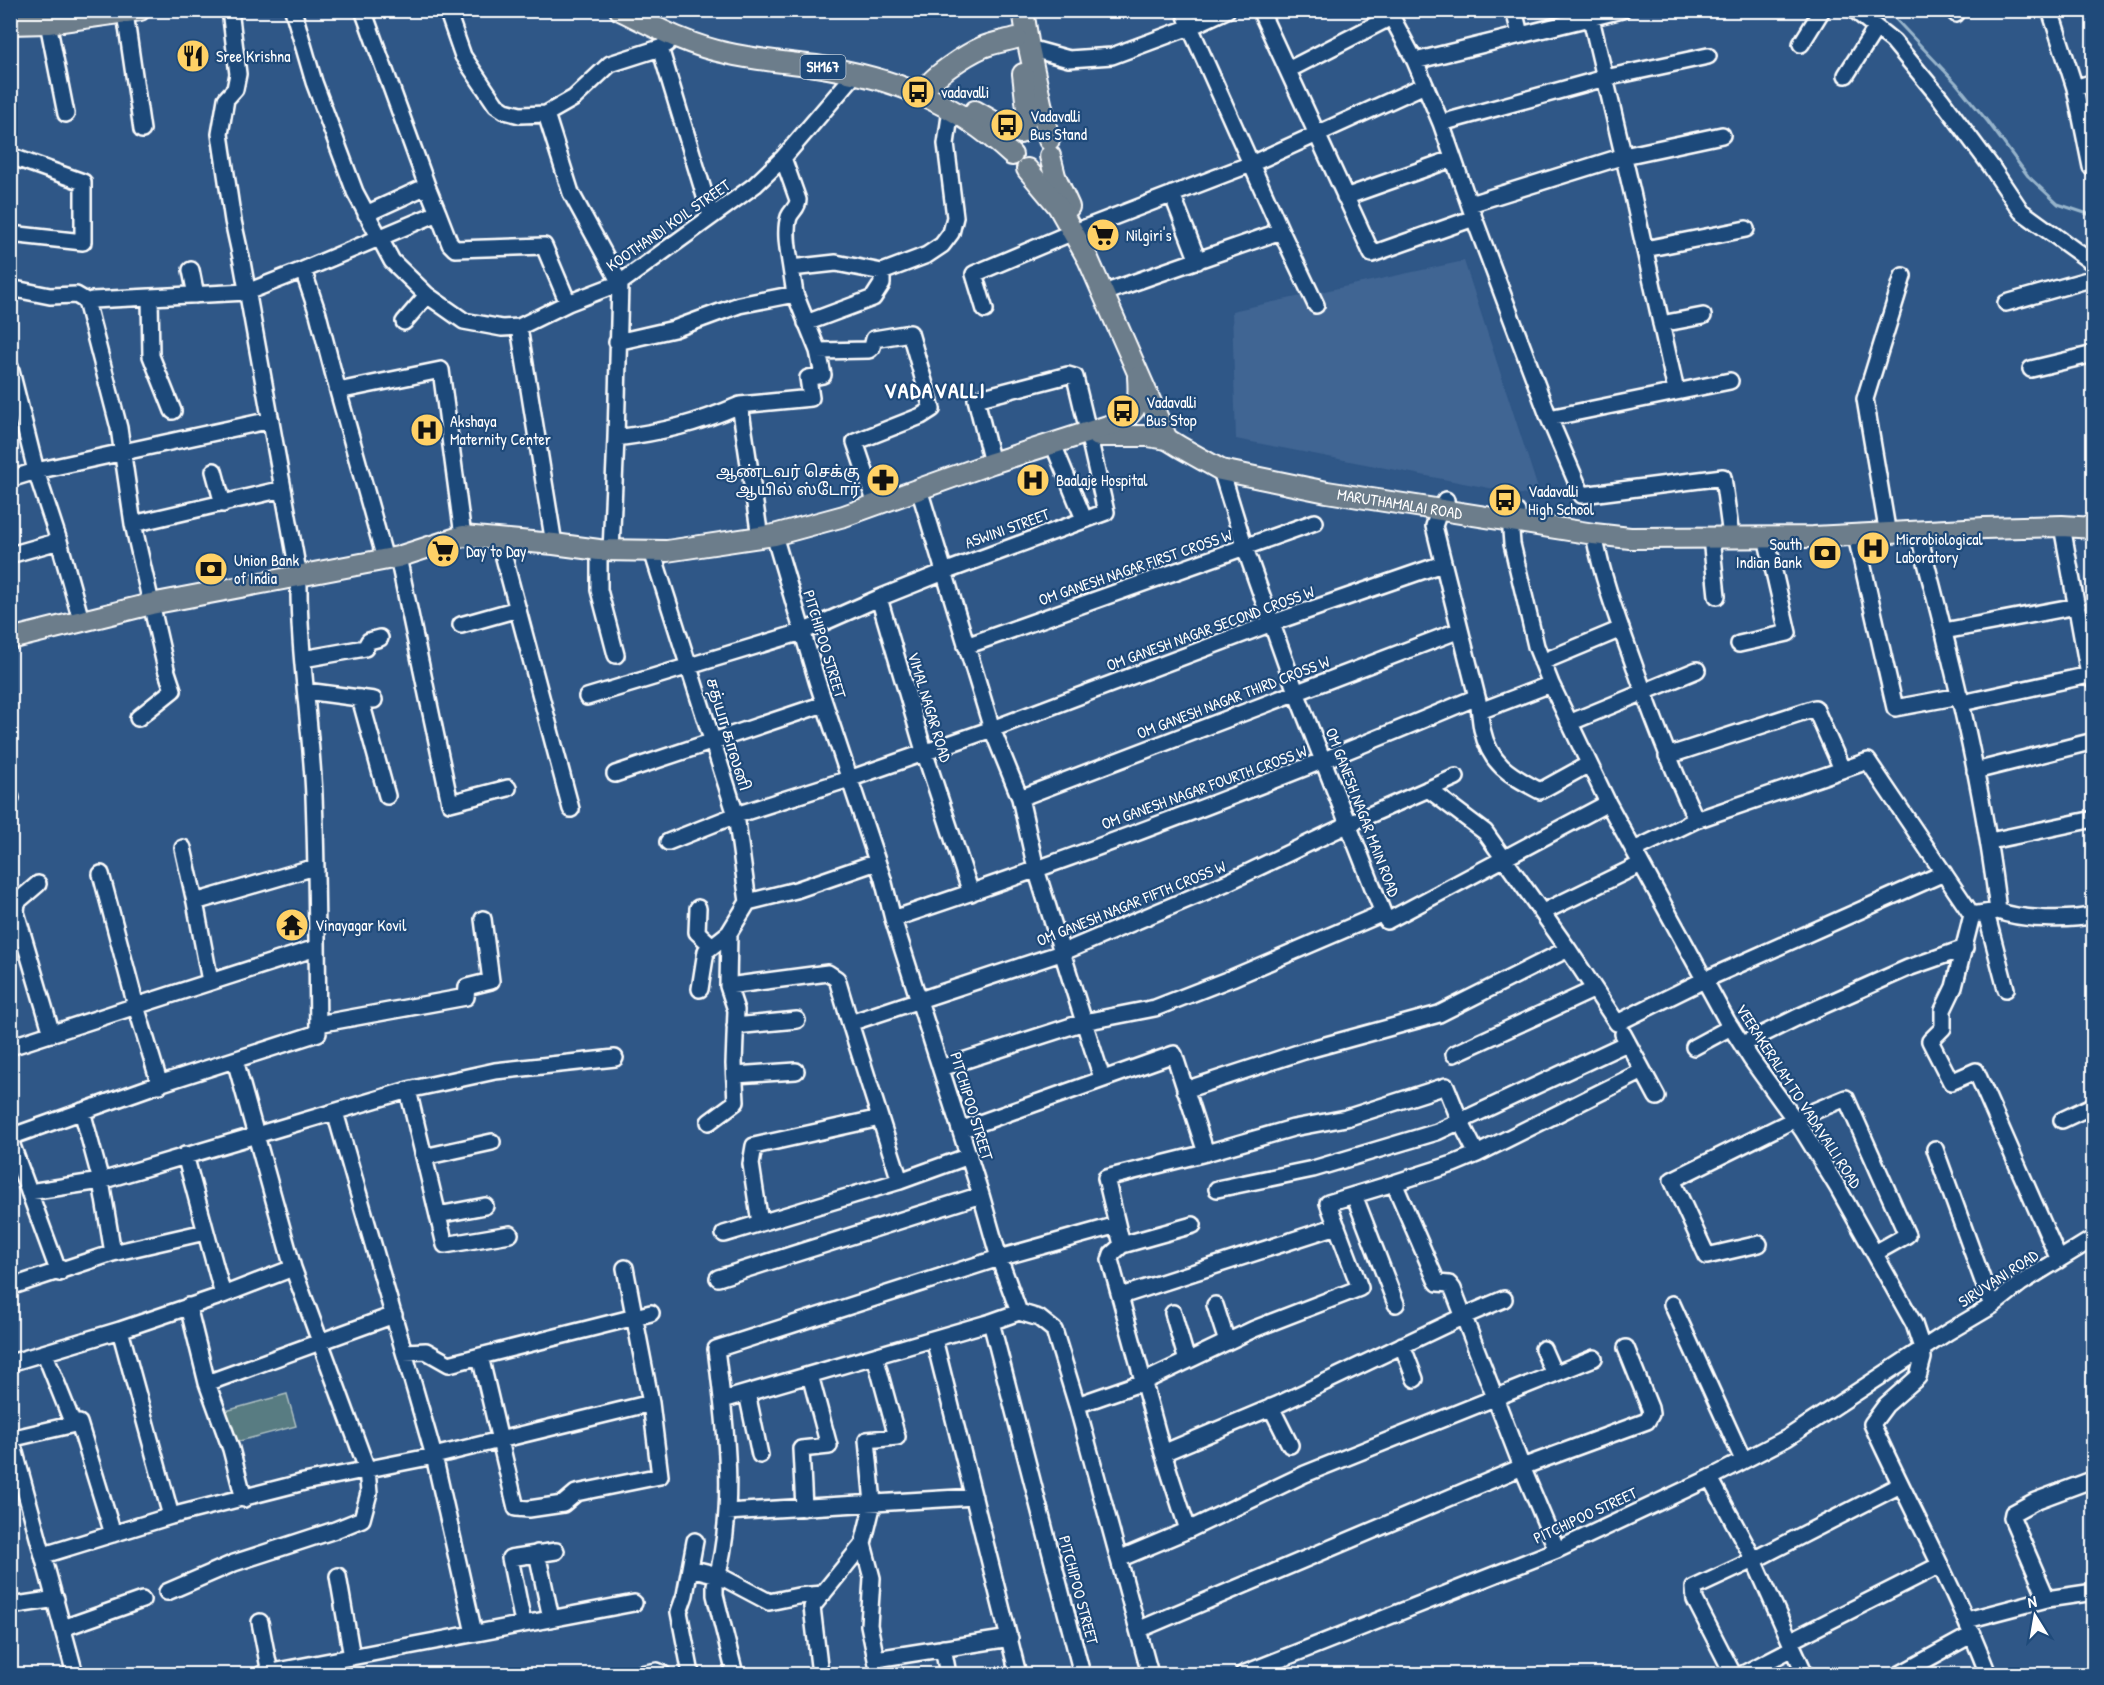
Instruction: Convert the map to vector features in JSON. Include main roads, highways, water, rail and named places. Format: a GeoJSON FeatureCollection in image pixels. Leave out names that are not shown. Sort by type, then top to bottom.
{"type":"FeatureCollection","features":[{"type":"Feature","properties":{"kind":"main road"},"geometry":{"type":"LineString","coordinates":[[1012,10],[1022,43]]}},
{"type":"Feature","properties":{"kind":"main road"},"geometry":{"type":"LineString","coordinates":[[1022,43],[1023,10]]}},
{"type":"Feature","properties":{"kind":"main road","name":"SH167"},"geometry":{"type":"LineString","coordinates":[[630,11],[668,43],[816,66],[924,89],[956,98],[1003,127],[1022,132]]}},
{"type":"Feature","properties":{"kind":"main road","name":"SH167"},"geometry":{"type":"LineString","coordinates":[[630,11],[710,41],[812,56],[891,74],[924,89],[975,123],[1012,155]]}},
{"type":"Feature","properties":{"kind":"main road"},"geometry":{"type":"LineString","coordinates":[[10,23],[60,14],[133,12]]}},
{"type":"Feature","properties":{"kind":"main road"},"geometry":{"type":"LineString","coordinates":[[1022,43],[1018,42],[1027,109],[1022,132],[1013,142],[1012,155],[1017,163],[1027,169],[1038,168],[1047,161],[1049,148],[1041,132],[1030,130],[1022,132]]}},
{"type":"Feature","properties":{"kind":"main road"},"geometry":{"type":"LineString","coordinates":[[924,89],[939,74],[982,47],[1022,43]]}},
{"type":"Feature","properties":{"kind":"main road","name":"MARUTHAMALAI ROAD"},"geometry":{"type":"LineString","coordinates":[[1022,43],[1055,176],[1161,421],[1199,459],[1221,470],[1327,492],[1443,504]]}},
{"type":"Feature","properties":{"kind":"main road","name":"MARUTHAMALAI ROAD"},"geometry":{"type":"LineString","coordinates":[[1027,169],[1078,231],[1112,290],[1154,383],[1161,421],[1199,445],[1235,463],[1594,534],[1630,538],[1856,536],[2062,526],[2094,528]]}},
{"type":"Feature","properties":{"kind":"main road"},"geometry":{"type":"LineString","coordinates":[[1129,417],[1136,407],[1139,391],[1137,369]]}},
{"type":"Feature","properties":{"kind":"main road"},"geometry":{"type":"LineString","coordinates":[[1154,383],[1161,421]]}},
{"type":"Feature","properties":{"kind":"main road"},"geometry":{"type":"LineString","coordinates":[[10,639],[151,604],[391,558],[464,536],[605,551],[667,551],[767,536],[844,516],[992,463],[1088,434],[1129,417],[1140,414],[1161,421]]}},
{"type":"Feature","properties":{"kind":"main road"},"geometry":{"type":"LineString","coordinates":[[1088,434],[1148,435],[1161,421]]}},
{"type":"Feature","properties":{"kind":"main road","name":"MARUTHAMALAI ROAD"},"geometry":{"type":"LineString","coordinates":[[1516,517],[1616,528],[1730,529],[1986,517],[2094,518]]}},
{"type":"Feature","properties":{"kind":"waterway"},"geometry":{"type":"LineString","coordinates":[[1887,10],[1956,83],[2028,176],[2058,204],[2094,218]]}},
{"type":"Feature","properties":{"kind":"place","name":"Sree Krishna"},"geometry":{"type":"Point","coordinates":[193,56]}},
{"type":"Feature","properties":{"kind":"place","name":"vadavalli"},"geometry":{"type":"Point","coordinates":[918,92]}},
{"type":"Feature","properties":{"kind":"place","name":"Vadavalli Bus Stand"},"geometry":{"type":"Point","coordinates":[1007,125]}},
{"type":"Feature","properties":{"kind":"place","name":"Nilgiri's"},"geometry":{"type":"Point","coordinates":[1103,235]}},
{"type":"Feature","properties":{"kind":"place","name":"Vadavalli Bus Stop"},"geometry":{"type":"Point","coordinates":[1123,411]}},
{"type":"Feature","properties":{"kind":"place","name":"Akshaya Maternity Center"},"geometry":{"type":"Point","coordinates":[427,430]}},
{"type":"Feature","properties":{"kind":"place","name":"ஆண்டவர் செக்கு ஆயில் ஸ்டோர்"},"geometry":{"type":"Point","coordinates":[883,480]}},
{"type":"Feature","properties":{"kind":"place","name":"Baalaje Hospital"},"geometry":{"type":"Point","coordinates":[1033,480]}},
{"type":"Feature","properties":{"kind":"place","name":"Vadavalli High School"},"geometry":{"type":"Point","coordinates":[1505,500]}},
{"type":"Feature","properties":{"kind":"place","name":"Microbiological Laboratory"},"geometry":{"type":"Point","coordinates":[1873,548]}},
{"type":"Feature","properties":{"kind":"place","name":"Day to Day"},"geometry":{"type":"Point","coordinates":[443,551]}},
{"type":"Feature","properties":{"kind":"place","name":"South Indian Bank"},"geometry":{"type":"Point","coordinates":[1825,553]}},
{"type":"Feature","properties":{"kind":"place","name":"Union Bank of India"},"geometry":{"type":"Point","coordinates":[211,569]}},
{"type":"Feature","properties":{"kind":"place","name":"Vinayagar Kovil"},"geometry":{"type":"Point","coordinates":[292,925]}},
{"type":"Feature","properties":{"kind":"district","name":"VADAVALLI"},"geometry":{"type":"Point","coordinates":[935,390]}}]}
